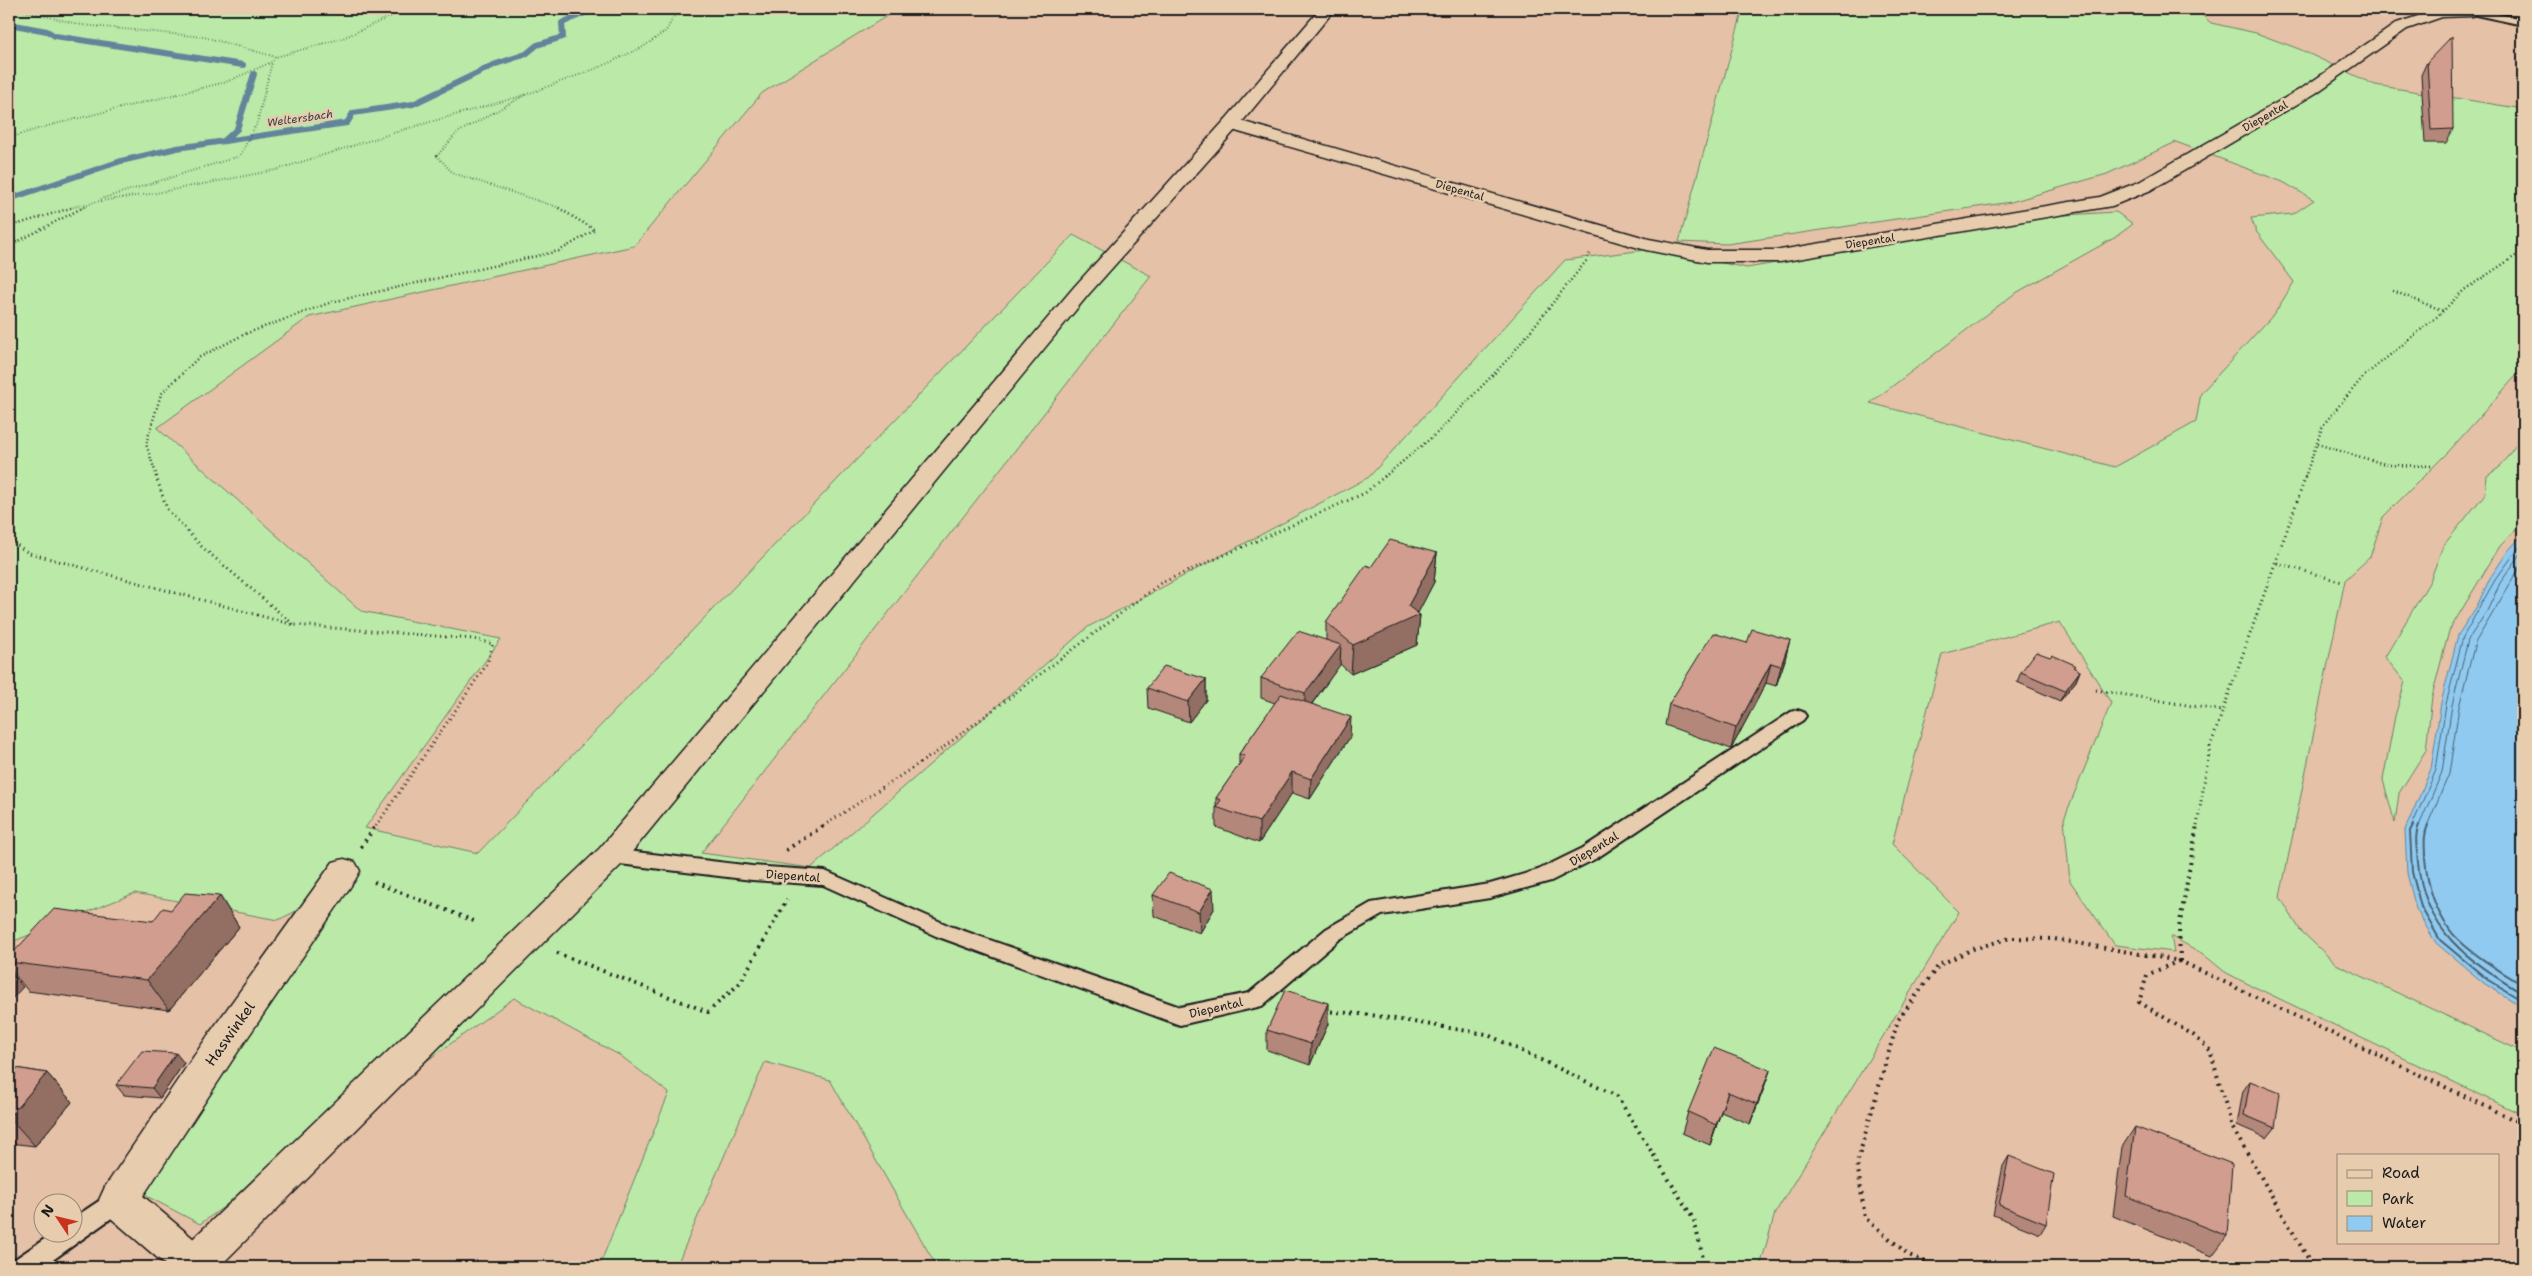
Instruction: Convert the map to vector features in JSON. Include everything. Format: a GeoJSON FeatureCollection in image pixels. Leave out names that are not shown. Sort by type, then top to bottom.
{"type":"FeatureCollection","features":[{"type":"Feature","properties":{"kind":"street"},"geometry":{"type":"LineString","coordinates":[[119,1200],[192,1266],[612,856],[1081,291],[1231,124],[1328,9]]}},
{"type":"Feature","properties":{"kind":"street","name":"Diepental"},"geometry":{"type":"LineString","coordinates":[[1231,124],[1646,244],[1707,256],[1780,256],[2105,202],[2145,186],[2310,90],[2402,26],[2440,13],[2470,10]]}},
{"type":"Feature","properties":{"kind":"street","name":"Haswinkel"},"geometry":{"type":"LineString","coordinates":[[119,1200],[222,1045],[344,871]]}},
{"type":"Feature","properties":{"kind":"lane"},"geometry":{"type":"LineString","coordinates":[[2470,10],[2523,22]]}},
{"type":"Feature","properties":{"kind":"lane","name":"Diepental"},"geometry":{"type":"LineString","coordinates":[[612,856],[752,873],[825,878],[943,931],[1180,1016],[1255,1000],[1332,934],[1378,908],[1490,891],[1544,876],[1590,853],[1797,716]]}},
{"type":"Feature","properties":{"kind":"lane","name":"Haswinkel"},"geometry":{"type":"LineString","coordinates":[[82,1226],[119,1200]]}},
{"type":"Feature","properties":{"kind":"lane","name":"Haswinkel"},"geometry":{"type":"LineString","coordinates":[[23,1267],[56,1244]]}},
{"type":"Feature","properties":{"kind":"path"},"geometry":{"type":"LineString","coordinates":[[16,9],[47,20],[106,30],[196,36],[276,57],[343,38],[394,15],[399,9]]}},
{"type":"Feature","properties":{"kind":"path"},"geometry":{"type":"LineString","coordinates":[[9,246],[94,202],[156,193],[276,170],[409,128],[525,95],[600,68],[643,47],[666,32],[678,9]]}},
{"type":"Feature","properties":{"kind":"path"},"geometry":{"type":"LineString","coordinates":[[9,227],[240,156],[248,146],[256,130],[272,62],[276,57]]}},
{"type":"Feature","properties":{"kind":"path"},"geometry":{"type":"LineString","coordinates":[[9,138],[47,126],[226,82],[272,62]]}},
{"type":"Feature","properties":{"kind":"path"},"geometry":{"type":"LineString","coordinates":[[294,626],[202,547],[167,508],[146,444],[161,394],[198,358],[245,334],[332,302],[559,252],[595,230],[559,208],[493,188],[453,172],[437,156],[457,133],[525,95]]}},
{"type":"Feature","properties":{"kind":"path"},"geometry":{"type":"LineString","coordinates":[[752,873],[940,750],[1161,584],[1365,492],[1437,433],[1508,359],[1586,260],[1599,231]]}},
{"type":"Feature","properties":{"kind":"path"},"geometry":{"type":"LineString","coordinates":[[2180,961],[2180,918],[2210,747],[2277,563],[2323,425],[2363,377],[2444,311],[2464,290],[2523,251]]}},
{"type":"Feature","properties":{"kind":"path"},"geometry":{"type":"LineString","coordinates":[[2394,291],[2444,311]]}},
{"type":"Feature","properties":{"kind":"path"},"geometry":{"type":"LineString","coordinates":[[2317,444],[2382,464],[2408,469],[2432,466]]}},
{"type":"Feature","properties":{"kind":"path"},"geometry":{"type":"LineString","coordinates":[[9,540],[29,553],[294,626],[474,639],[493,644],[488,664],[344,871],[474,921]]}},
{"type":"Feature","properties":{"kind":"path"},"geometry":{"type":"LineString","coordinates":[[2277,563],[2342,582]]}},
{"type":"Feature","properties":{"kind":"path"},"geometry":{"type":"LineString","coordinates":[[2096,690],[2223,711]]}},
{"type":"Feature","properties":{"kind":"path"},"geometry":{"type":"LineString","coordinates":[[554,952],[708,1012],[740,983],[801,876]]}},
{"type":"Feature","properties":{"kind":"path"},"geometry":{"type":"LineString","coordinates":[[1938,1267],[1909,1255],[1865,1218],[1857,1163],[1898,1020],[1939,966],[1973,948],[2010,938],[2054,939],[2180,961],[2523,1124]]}},
{"type":"Feature","properties":{"kind":"path"},"geometry":{"type":"LineString","coordinates":[[2180,961],[2147,975],[2139,1002],[2193,1035],[2210,1050],[2232,1127],[2313,1267]]}},
{"type":"Feature","properties":{"kind":"path"},"geometry":{"type":"LineString","coordinates":[[1321,1010],[1371,1015],[1486,1034],[1617,1096],[1694,1220],[1705,1267]]}},
{"type":"Feature","properties":{"kind":"green space"},"geometry":{"type":"Polygon","coordinates":[[[9,9],[898,9],[762,93],[634,246],[309,317],[157,428],[361,611],[501,639],[365,828],[478,853],[1073,235],[1151,276],[701,853],[811,868],[1088,627],[1369,477],[1565,260],[1653,249],[1747,268],[2048,216],[2116,212],[2133,224],[2114,238],[2014,294],[1870,403],[2115,467],[2196,422],[2201,393],[2275,313],[2294,282],[2256,231],[2251,218],[2293,214],[2314,200],[2283,182],[2176,142],[2107,174],[2011,202],[1727,244],[1679,242],[1743,9],[2195,9],[2211,23],[2256,33],[2299,49],[2375,85],[2523,109],[2523,368],[2450,450],[2383,517],[2370,557],[2345,580],[2280,897],[2300,930],[2336,964],[2523,1052],[2523,1115],[2240,980],[2225,972],[2203,954],[2171,936],[2174,952],[2115,945],[2070,881],[2064,819],[2111,703],[2060,622],[1942,654],[1892,844],[1959,912],[1775,1213],[1760,1267],[937,1267],[830,1080],[765,1062],[676,1267],[599,1267],[669,1093],[621,1056],[514,998],[200,1224],[137,1191],[310,947],[333,893],[278,920],[135,893],[9,943],[9,9]]]}},
{"type":"Feature","properties":{"kind":"green space"},"geometry":{"type":"Polygon","coordinates":[[[2523,411],[2523,522],[2500,546],[2449,631],[2432,696],[2426,750],[2399,793],[2395,823],[2383,780],[2395,716],[2405,682],[2385,657],[2430,581],[2443,546],[2485,494],[2487,476],[2500,467],[2521,438],[2520,414],[2523,411]]]}},
{"type":"Feature","properties":{"kind":"water"},"geometry":{"type":"Polygon","coordinates":[[[2523,534],[2523,1007],[2485,984],[2436,943],[2416,909],[2407,873],[2405,830],[2431,769],[2441,703],[2458,635],[2477,606],[2490,578],[2508,551],[2523,534]]]}},
{"type":"Feature","properties":{"kind":"building"},"geometry":{"type":"Polygon","coordinates":[[[2452,36],[2453,129],[2431,130],[2427,62],[2452,36]]]}},
{"type":"Feature","properties":{"kind":"building"},"geometry":{"type":"Polygon","coordinates":[[[1390,540],[1437,553],[1408,606],[1420,615],[1353,645],[1326,622],[1366,565],[1371,567],[1390,540]]]}},
{"type":"Feature","properties":{"kind":"building"},"geometry":{"type":"Polygon","coordinates":[[[1752,629],[1790,640],[1781,666],[1771,663],[1736,728],[1669,704],[1713,633],[1747,643],[1752,629]]]}},
{"type":"Feature","properties":{"kind":"building"},"geometry":{"type":"Polygon","coordinates":[[[1298,631],[1341,645],[1305,693],[1261,678],[1298,631]]]}},
{"type":"Feature","properties":{"kind":"building"},"geometry":{"type":"Polygon","coordinates":[[[2036,652],[2050,657],[2052,655],[2075,665],[2073,667],[2080,671],[2065,691],[2021,672],[2036,652]]]}},
{"type":"Feature","properties":{"kind":"building"},"geometry":{"type":"Polygon","coordinates":[[[1164,666],[1206,679],[1188,702],[1147,688],[1164,666]]]}},
{"type":"Feature","properties":{"kind":"building"},"geometry":{"type":"Polygon","coordinates":[[[1281,694],[1351,717],[1311,779],[1292,772],[1259,822],[1216,807],[1221,800],[1216,798],[1245,756],[1239,754],[1281,694]]]}},
{"type":"Feature","properties":{"kind":"building"},"geometry":{"type":"Polygon","coordinates":[[[1169,873],[1213,889],[1199,912],[1153,895],[1169,873]]]}},
{"type":"Feature","properties":{"kind":"building"},"geometry":{"type":"Polygon","coordinates":[[[185,893],[220,896],[147,980],[9,962],[9,957],[54,909],[153,921],[163,908],[171,910],[185,893]]]}},
{"type":"Feature","properties":{"kind":"building"},"geometry":{"type":"Polygon","coordinates":[[[1285,990],[1328,1003],[1311,1044],[1267,1030],[1285,990]]]}},
{"type":"Feature","properties":{"kind":"building"},"geometry":{"type":"Polygon","coordinates":[[[1714,1048],[1770,1070],[1757,1104],[1728,1092],[1716,1125],[1688,1112],[1714,1048]]]}},
{"type":"Feature","properties":{"kind":"building"},"geometry":{"type":"Polygon","coordinates":[[[142,1051],[176,1053],[152,1088],[116,1085],[142,1051]]]}},
{"type":"Feature","properties":{"kind":"building"},"geometry":{"type":"Polygon","coordinates":[[[9,1067],[47,1073],[9,1117],[9,1067]]]}},
{"type":"Feature","properties":{"kind":"building"},"geometry":{"type":"Polygon","coordinates":[[[2250,1081],[2280,1093],[2275,1128],[2244,1115],[2250,1081]]]}},
{"type":"Feature","properties":{"kind":"building"},"geometry":{"type":"Polygon","coordinates":[[[2135,1127],[2232,1164],[2227,1236],[2126,1196],[2135,1127]]]}},
{"type":"Feature","properties":{"kind":"building"},"geometry":{"type":"Polygon","coordinates":[[[2009,1156],[2054,1174],[2046,1224],[1999,1205],[2009,1156]]]}},
{"type":"Feature","properties":{"kind":"waterway","name":"Weltersbach"},"geometry":{"type":"LineString","coordinates":[[9,199],[121,161],[177,148],[347,123],[353,113],[413,104],[496,64],[526,54],[537,45],[563,37],[562,23],[593,9]]}},
{"type":"Feature","properties":{"kind":"waterway"},"geometry":{"type":"LineString","coordinates":[[9,24],[47,31],[55,36],[243,65]]}},
{"type":"Feature","properties":{"kind":"waterway"},"geometry":{"type":"LineString","coordinates":[[224,141],[237,129],[254,74]]}}]}
